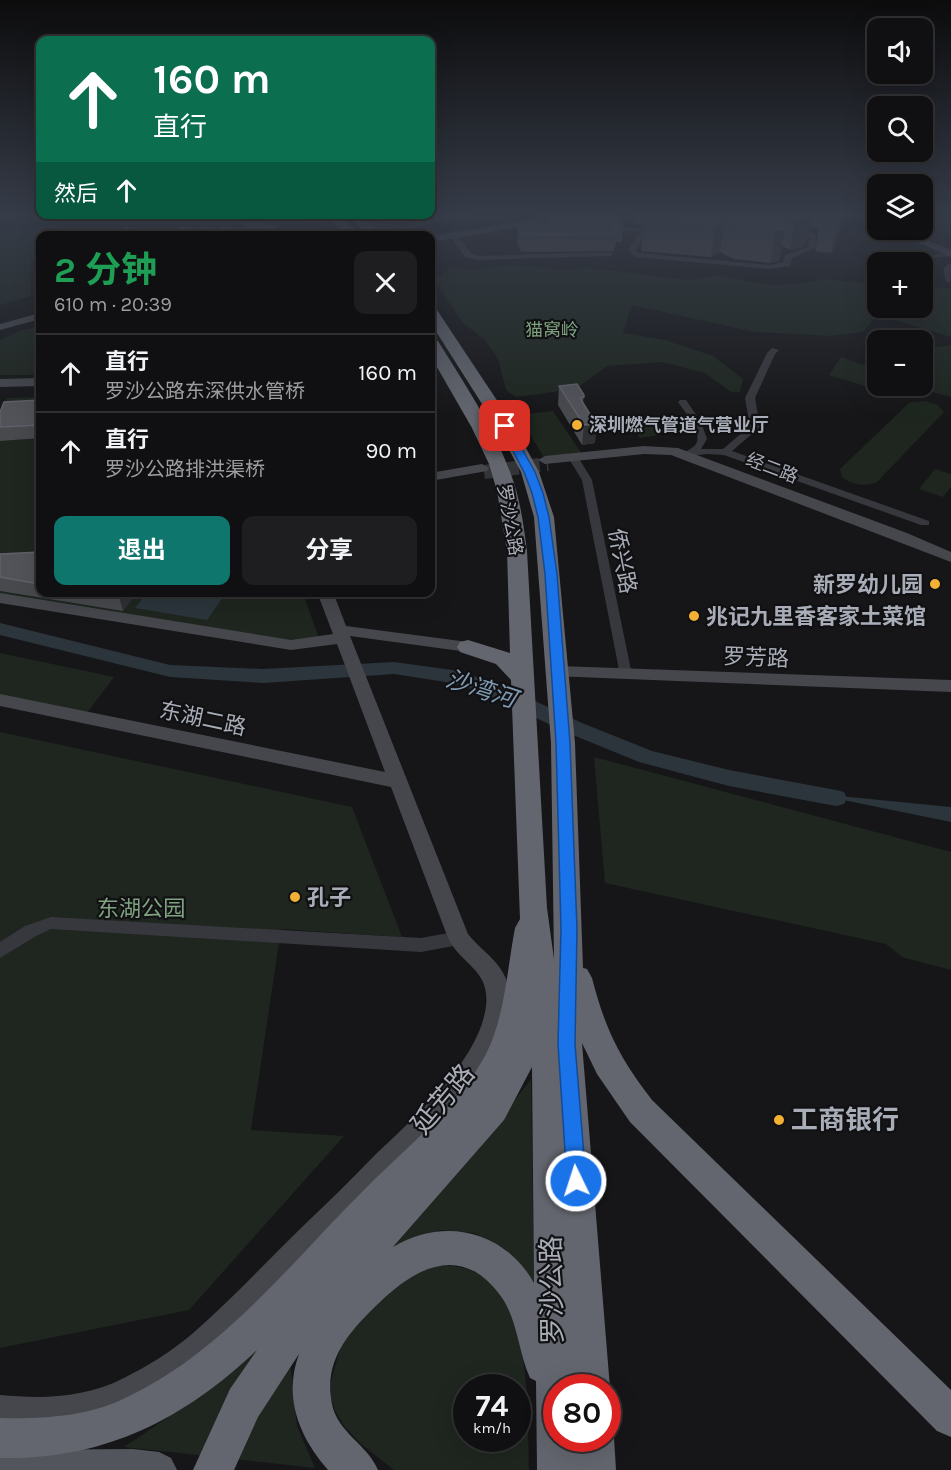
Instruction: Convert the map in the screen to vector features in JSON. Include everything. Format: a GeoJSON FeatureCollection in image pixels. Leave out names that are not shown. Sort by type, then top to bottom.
{"type":"FeatureCollection","features":[{"type":"Feature","properties":{"kind":"highway","name":"罗沙公路"},"geometry":{"type":"LineString","coordinates":[[435,318],[505,426],[530,472],[548,540],[560,677],[563,743],[569,929],[567,1044],[590,1374]]}},
{"type":"Feature","properties":{"kind":"highway","name":"罗沙公路"},"geometry":{"type":"LineString","coordinates":[[435,350],[480,429],[504,480],[512,510],[522,622],[533,908],[546,1010],[565,1374]]}},
{"type":"Feature","properties":{"kind":"highway"},"geometry":{"type":"LineString","coordinates":[[468,646],[497,642],[508,636],[522,622]]}},
{"type":"Feature","properties":{"kind":"highway"},"geometry":{"type":"LineString","coordinates":[[468,646],[504,659],[524,680]]}},
{"type":"Feature","properties":{"kind":"highway"},"geometry":{"type":"LineString","coordinates":[[213,1470],[244,1403],[287,1339],[493,1109],[512,1080],[527,1037],[530,1016],[533,908]]}},
{"type":"Feature","properties":{"kind":"highway"},"geometry":{"type":"LineString","coordinates":[[0,1438],[30,1439],[66,1436],[102,1427],[135,1415],[197,1376],[245,1336],[477,1095],[496,1066],[508,1039],[533,908]]}},
{"type":"Feature","properties":{"kind":"highway"},"geometry":{"type":"LineString","coordinates":[[569,929],[577,977],[589,1023],[602,1056],[617,1081],[641,1111],[951,1417]]}},
{"type":"Feature","properties":{"kind":"highway"},"geometry":{"type":"LineString","coordinates":[[567,1044],[567,1374]]}},
{"type":"Feature","properties":{"kind":"highway"},"geometry":{"type":"LineString","coordinates":[[358,1470],[329,1441],[318,1422],[312,1403],[312,1381],[324,1338],[337,1318],[383,1272],[400,1260],[437,1247],[459,1248],[481,1255],[501,1268],[518,1289],[552,1374]]}},
{"type":"Feature","properties":{"kind":"highway","name":"罗沙公路"},"geometry":{"type":"LineString","coordinates":[[557,1470],[560,1452]]}},
{"type":"Feature","properties":{"kind":"highway"},"geometry":{"type":"LineString","coordinates":[[573,1452],[576,1470]]}},
{"type":"Feature","properties":{"kind":"highway"},"geometry":{"type":"LineString","coordinates":[[595,1452],[597,1470]]}},
{"type":"Feature","properties":{"kind":"main road"},"geometry":{"type":"LineString","coordinates":[[0,1468],[133,1467],[159,1470]]}},
{"type":"Feature","properties":{"kind":"street"},"geometry":{"type":"LineString","coordinates":[[0,327],[36,317]]}},
{"type":"Feature","properties":{"kind":"street"},"geometry":{"type":"LineString","coordinates":[[724,452],[755,427],[750,398],[771,353],[775,350]]}},
{"type":"Feature","properties":{"kind":"street"},"geometry":{"type":"LineString","coordinates":[[0,383],[36,382]]}},
{"type":"Feature","properties":{"kind":"street"},"geometry":{"type":"LineString","coordinates":[[684,402],[701,432],[702,439],[701,444],[687,455]]}},
{"type":"Feature","properties":{"kind":"street","name":"经二路"},"geometry":{"type":"LineString","coordinates":[[546,462],[644,450],[667,450],[687,455],[902,536],[951,557]]}},
{"type":"Feature","properties":{"kind":"street"},"geometry":{"type":"LineString","coordinates":[[687,455],[707,451],[724,452],[925,523]]}},
{"type":"Feature","properties":{"kind":"street","name":"侨兴路"},"geometry":{"type":"LineString","coordinates":[[574,459],[587,480],[626,675]]}},
{"type":"Feature","properties":{"kind":"street"},"geometry":{"type":"LineString","coordinates":[[435,476],[483,470]]}},
{"type":"Feature","properties":{"kind":"street","name":"延芳路"},"geometry":{"type":"LineString","coordinates":[[0,1410],[61,1412],[91,1406],[118,1397],[148,1382],[174,1365],[202,1344],[438,1111],[483,1049],[497,1004],[498,987],[492,973],[465,947],[459,938],[396,781],[327,597]]}},
{"type":"Feature","properties":{"kind":"street"},"geometry":{"type":"LineString","coordinates":[[0,598],[291,645],[343,639],[468,646]]}},
{"type":"Feature","properties":{"kind":"street","name":"罗芳路"},"geometry":{"type":"LineString","coordinates":[[560,677],[626,675],[951,686]]}},
{"type":"Feature","properties":{"kind":"street","name":"东湖二路"},"geometry":{"type":"LineString","coordinates":[[0,700],[396,781]]}},
{"type":"Feature","properties":{"kind":"street"},"geometry":{"type":"LineString","coordinates":[[0,951],[39,926],[51,923],[421,945],[459,938]]}},
{"type":"Feature","properties":{"kind":"green space"},"geometry":{"type":"Polygon","coordinates":[[[0,282],[31,282],[31,296],[0,305],[0,282]]]}},
{"type":"Feature","properties":{"kind":"green space","name":"猫窝岭"},"geometry":{"type":"Polygon","coordinates":[[[435,282],[749,282],[766,285],[847,282],[867,284],[867,318],[933,318],[933,287],[951,288],[951,337],[892,319],[874,319],[863,332],[831,336],[755,332],[632,305],[623,333],[665,340],[713,356],[743,379],[740,392],[731,392],[705,373],[662,362],[607,366],[576,389],[516,397],[506,390],[498,359],[485,340],[463,323],[435,282]]]}},
{"type":"Feature","properties":{"kind":"green space"},"geometry":{"type":"Polygon","coordinates":[[[36,328],[36,375],[0,375],[0,340],[22,330],[36,328]]]}},
{"type":"Feature","properties":{"kind":"green space"},"geometry":{"type":"Polygon","coordinates":[[[951,345],[951,397],[933,392],[933,348],[951,345]]]}},
{"type":"Feature","properties":{"kind":"green space"},"geometry":{"type":"Polygon","coordinates":[[[841,357],[867,365],[867,387],[829,375],[841,357]]]}},
{"type":"Feature","properties":{"kind":"green space"},"geometry":{"type":"Polygon","coordinates":[[[36,397],[36,597],[304,597],[321,644],[290,648],[0,602],[0,414],[7,398],[36,397]]]}},
{"type":"Feature","properties":{"kind":"green space"},"geometry":{"type":"Polygon","coordinates":[[[925,401],[938,405],[944,412],[877,482],[859,484],[842,477],[840,469],[910,402],[925,401]]]}},
{"type":"Feature","properties":{"kind":"green space"},"geometry":{"type":"Polygon","coordinates":[[[553,411],[582,454],[545,459],[518,415],[553,411]]]}},
{"type":"Feature","properties":{"kind":"green space"},"geometry":{"type":"Polygon","coordinates":[[[645,416],[659,435],[640,438],[627,418],[645,416]]]}},
{"type":"Feature","properties":{"kind":"green space"},"geometry":{"type":"Polygon","coordinates":[[[935,469],[951,474],[951,487],[943,497],[919,489],[935,469]]]}},
{"type":"Feature","properties":{"kind":"green space"},"geometry":{"type":"Polygon","coordinates":[[[0,653],[114,677],[87,713],[0,695],[0,653]]]}},
{"type":"Feature","properties":{"kind":"green space","name":"东湖公园"},"geometry":{"type":"Polygon","coordinates":[[[0,732],[352,807],[402,937],[281,929],[251,1130],[344,1136],[189,1310],[0,1348],[0,732]]]}},
{"type":"Feature","properties":{"kind":"green space"},"geometry":{"type":"Polygon","coordinates":[[[594,757],[951,852],[951,970],[902,957],[886,944],[605,883],[594,757]]]}},
{"type":"Feature","properties":{"kind":"green space"},"geometry":{"type":"Polygon","coordinates":[[[531,1079],[534,1285],[505,1249],[474,1233],[440,1230],[392,1249],[475,1152],[531,1079]]]}},
{"type":"Feature","properties":{"kind":"green space"},"geometry":{"type":"Polygon","coordinates":[[[439,1265],[475,1272],[494,1287],[508,1308],[517,1334],[525,1374],[453,1374],[453,1452],[529,1452],[529,1470],[394,1470],[361,1444],[344,1426],[335,1411],[331,1398],[331,1381],[341,1346],[350,1330],[394,1286],[408,1276],[439,1265]]]}},
{"type":"Feature","properties":{"kind":"green space"},"geometry":{"type":"Polygon","coordinates":[[[250,1350],[291,1369],[297,1426],[315,1468],[124,1447],[207,1391],[250,1350]]]}},
{"type":"Feature","properties":{"kind":"shaded area"},"geometry":{"type":"Polygon","coordinates":[[[144,597],[223,597],[207,620],[135,608],[144,597]]]}},
{"type":"Feature","properties":{"kind":"shaded area"},"geometry":{"type":"Polygon","coordinates":[[[809,793],[951,807],[951,822],[809,793]]]}},
{"type":"Feature","properties":{"kind":"building"},"geometry":{"type":"Polygon","coordinates":[[[577,384],[584,395],[580,398],[596,424],[584,425],[559,386],[577,384]]]}},
{"type":"Feature","properties":{"kind":"building"},"geometry":{"type":"Polygon","coordinates":[[[36,400],[36,425],[0,427],[0,412],[4,402],[36,400]]]}},
{"type":"Feature","properties":{"kind":"building"},"geometry":{"type":"Polygon","coordinates":[[[36,552],[36,583],[0,577],[0,554],[36,552]]]}},
{"type":"Feature","properties":{"kind":"waterway","name":"沙湾河"},"geometry":{"type":"LineString","coordinates":[[0,629],[170,671],[263,676],[394,668],[452,677],[488,687],[575,728],[647,757],[729,778],[836,798]]}},
{"type":"Feature","properties":{"kind":"tunnel"},"geometry":{"type":"LineString","coordinates":[[484,472],[548,464]]}},
{"type":"Feature","properties":{"kind":"place","name":"深圳燃气管道气营业厅"},"geometry":{"type":"Point","coordinates":[577,425]}},
{"type":"Feature","properties":{"kind":"place","name":"新罗幼儿园"},"geometry":{"type":"Point","coordinates":[935,584]}},
{"type":"Feature","properties":{"kind":"place","name":"兆记九里香客家土菜馆"},"geometry":{"type":"Point","coordinates":[694,616]}},
{"type":"Feature","properties":{"kind":"place","name":"孔子"},"geometry":{"type":"Point","coordinates":[295,897]}},
{"type":"Feature","properties":{"kind":"place","name":"工商银行"},"geometry":{"type":"Point","coordinates":[779,1120]}},
{"type":"Feature","properties":{"kind":"route"},"geometry":{"type":"LineString","coordinates":[[505,426],[530,472],[544,517],[548,540],[563,743],[569,929],[567,1044],[576,1181]]}}]}
